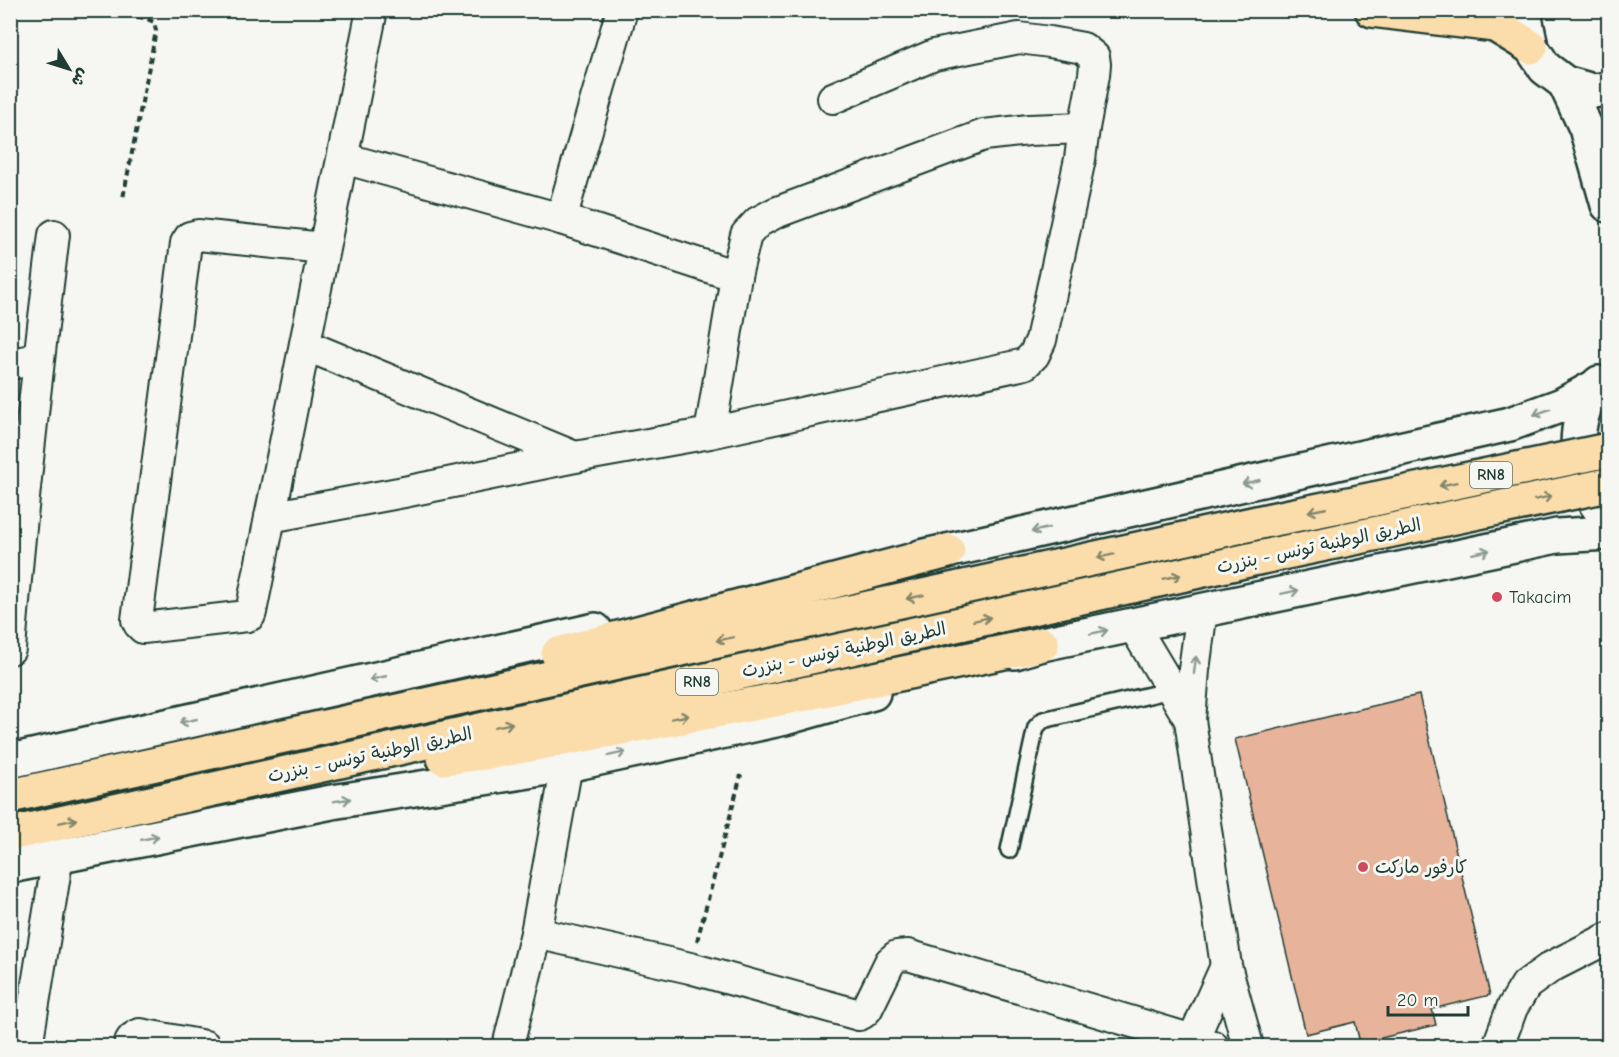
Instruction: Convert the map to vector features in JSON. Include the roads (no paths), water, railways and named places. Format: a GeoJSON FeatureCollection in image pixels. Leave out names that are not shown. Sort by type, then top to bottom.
{"type":"FeatureCollection","features":[{"type":"Feature","properties":{"kind":"highway"},"geometry":{"type":"LineString","coordinates":[[1372,10],[1495,25],[1531,46]]}},
{"type":"Feature","properties":{"kind":"highway","name":"الطريق الوطنية تونس - بنزرت"},"geometry":{"type":"LineString","coordinates":[[10,796],[1270,520],[1608,450]]}},
{"type":"Feature","properties":{"kind":"highway","name":"الطريق الوطنية تونس - بنزرت"},"geometry":{"type":"LineString","coordinates":[[13,861],[228,786],[1246,561],[1608,485]]}},
{"type":"Feature","properties":{"kind":"highway"},"geometry":{"type":"LineString","coordinates":[[76,781],[948,551]]}},
{"type":"Feature","properties":{"kind":"highway"},"geometry":{"type":"LineString","coordinates":[[228,786],[492,752],[780,699],[1042,644]]}},
{"type":"Feature","properties":{"kind":"main road"},"geometry":{"type":"LineString","coordinates":[[1527,10],[1525,17],[1531,46],[1545,68],[1565,83],[1593,91],[1608,89]]}},
{"type":"Feature","properties":{"kind":"main road"},"geometry":{"type":"LineString","coordinates":[[1565,83],[1586,128],[1608,205]]}},
{"type":"Feature","properties":{"kind":"main road"},"geometry":{"type":"LineString","coordinates":[[1602,380],[1581,417],[1577,450],[1584,482],[1601,511],[1608,517]]}},
{"type":"Feature","properties":{"kind":"main road"},"geometry":{"type":"LineString","coordinates":[[10,761],[1510,424],[1562,405],[1602,380]]}},
{"type":"Feature","properties":{"kind":"main road"},"geometry":{"type":"LineString","coordinates":[[13,861],[58,856],[332,802],[567,765],[785,718],[1042,644],[1557,536],[1608,533]]}},
{"type":"Feature","properties":{"kind":"street"},"geometry":{"type":"LineString","coordinates":[[324,248],[198,235],[190,237],[186,243],[137,620],[143,628],[250,615],[372,10]]}},
{"type":"Feature","properties":{"kind":"street"},"geometry":{"type":"LineString","coordinates":[[561,219],[622,10]]}},
{"type":"Feature","properties":{"kind":"street"},"geometry":{"type":"LineString","coordinates":[[270,517],[710,434],[1024,364],[1034,355],[1041,340],[1080,159],[1094,75],[1094,57],[1083,48],[1019,38],[934,55],[832,98]]}},
{"type":"Feature","properties":{"kind":"street"},"geometry":{"type":"LineString","coordinates":[[710,434],[736,276],[746,235],[758,222],[775,213],[984,135],[1029,130],[1084,128]]}},
{"type":"Feature","properties":{"kind":"street"},"geometry":{"type":"LineString","coordinates":[[343,158],[561,219],[736,276]]}},
{"type":"Feature","properties":{"kind":"street"},"geometry":{"type":"LineString","coordinates":[[10,649],[24,362],[54,235]]}},
{"type":"Feature","properties":{"kind":"street"},"geometry":{"type":"LineString","coordinates":[[305,345],[575,458]]}},
{"type":"Feature","properties":{"kind":"street"},"geometry":{"type":"LineString","coordinates":[[1202,610],[1190,720],[1226,966],[1248,1047]]}},
{"type":"Feature","properties":{"kind":"street"},"geometry":{"type":"LineString","coordinates":[[1133,625],[1190,720]]}},
{"type":"Feature","properties":{"kind":"street"},"geometry":{"type":"LineString","coordinates":[[508,1047],[536,933],[567,765]]}},
{"type":"Feature","properties":{"kind":"street"},"geometry":{"type":"LineString","coordinates":[[27,1047],[58,856]]}},
{"type":"Feature","properties":{"kind":"street"},"geometry":{"type":"LineString","coordinates":[[536,933],[690,968],[859,1015],[867,1009],[890,962],[897,956],[908,955],[1198,1045],[1226,966]]}},
{"type":"Feature","properties":{"kind":"street"},"geometry":{"type":"LineString","coordinates":[[1498,1047],[1512,1008],[1526,985],[1551,967],[1608,938]]}},
{"type":"Feature","properties":{"kind":"street"},"geometry":{"type":"LineString","coordinates":[[129,1047],[133,1036],[140,1034],[205,1047]]}},
{"type":"Feature","properties":{"kind":"lane"},"geometry":{"type":"LineString","coordinates":[[1009,850],[1036,727],[1043,720],[1171,690]]}},
{"type":"Feature","properties":{"kind":"place","name":"Takacim"},"geometry":{"type":"Point","coordinates":[1497,597]}},
{"type":"Feature","properties":{"kind":"place","name":"كارفور ماركت"},"geometry":{"type":"Point","coordinates":[1363,867]}}]}
